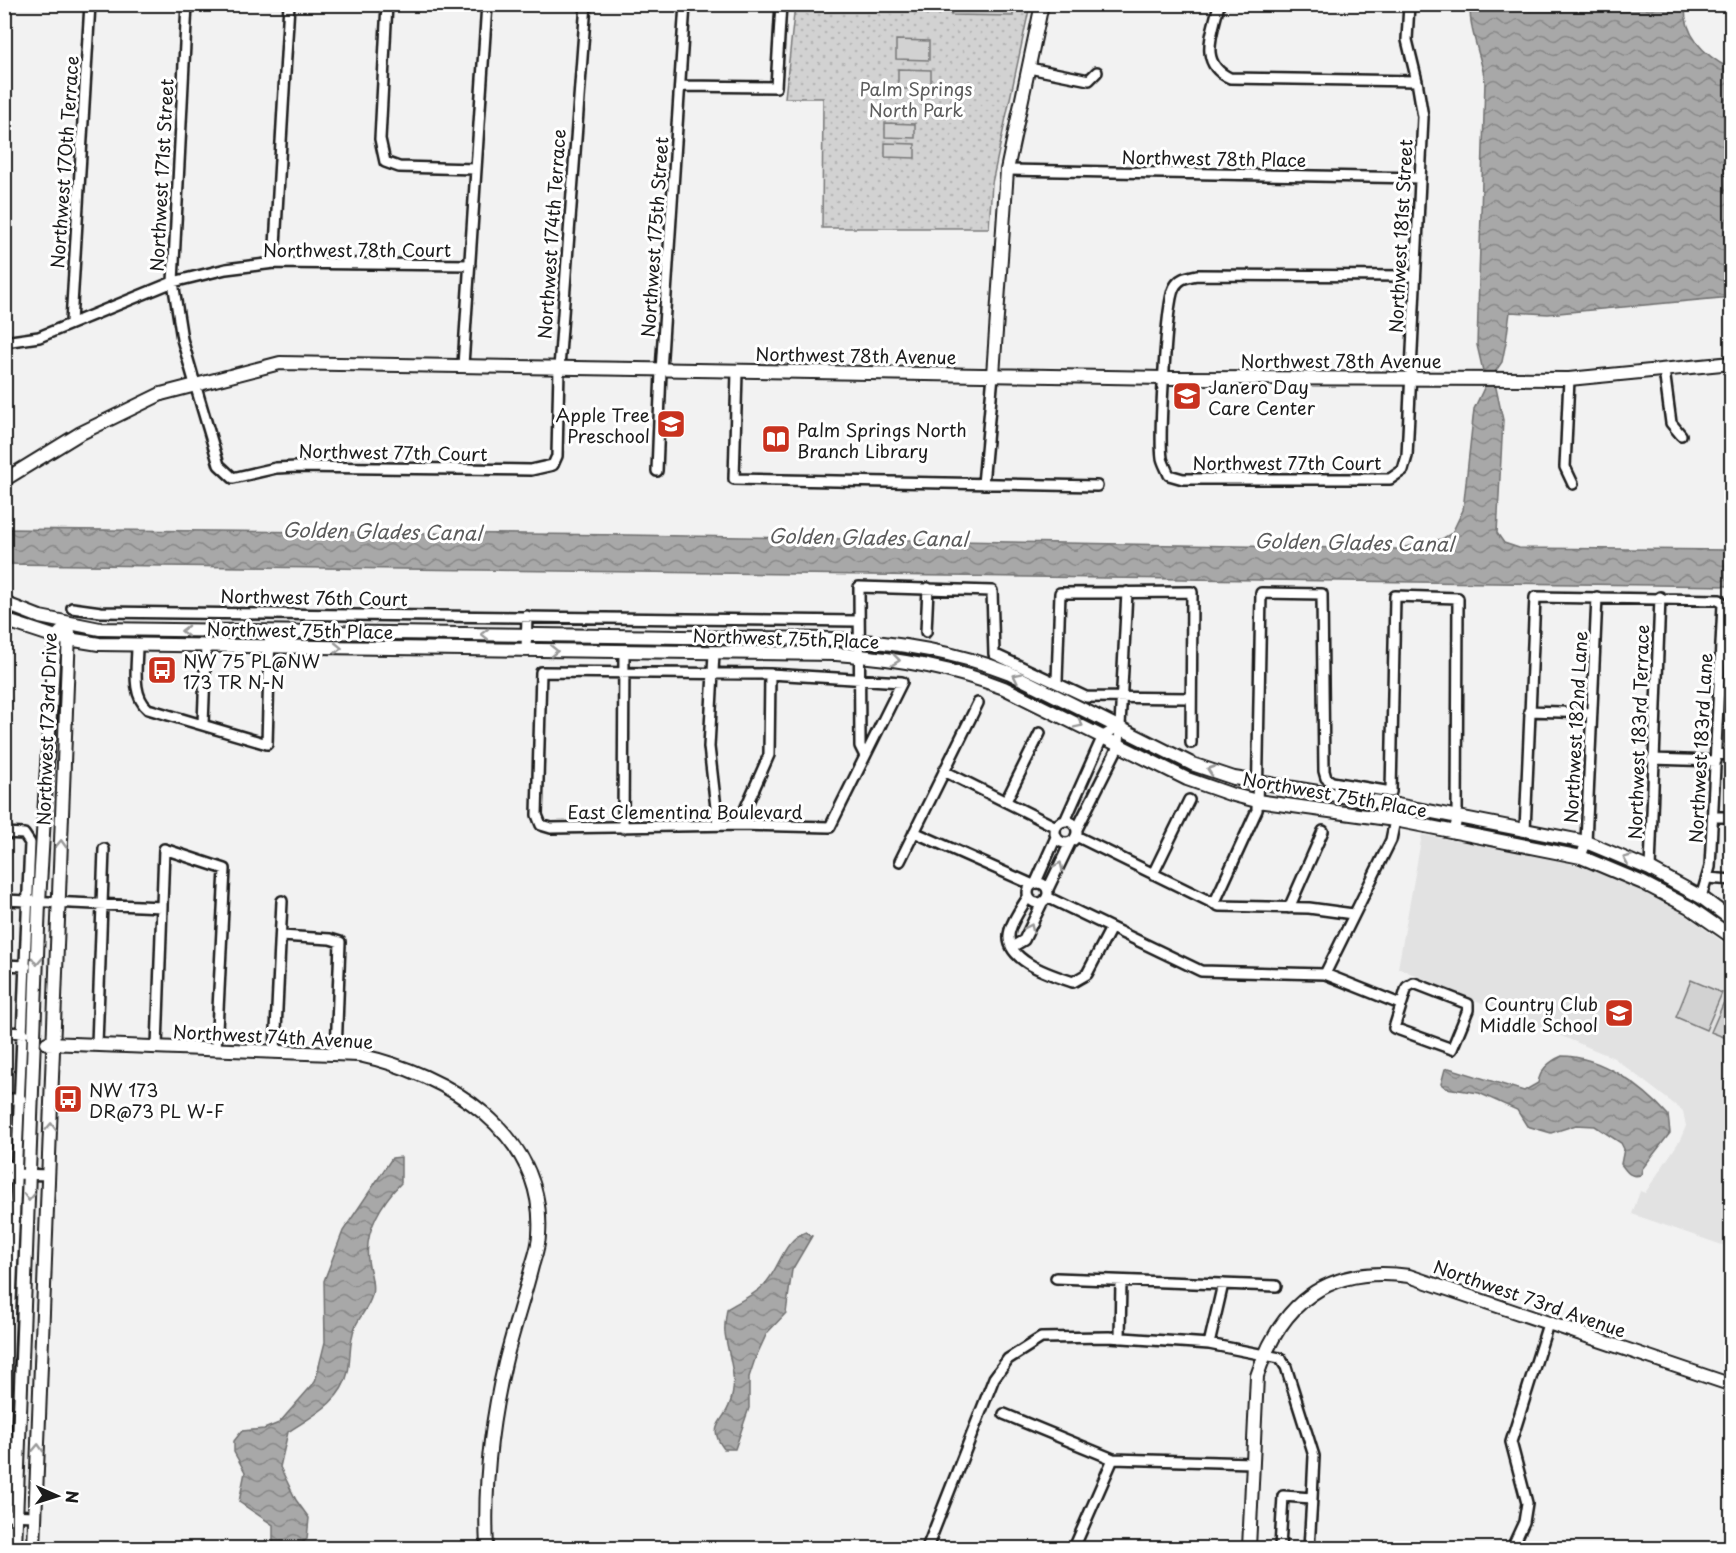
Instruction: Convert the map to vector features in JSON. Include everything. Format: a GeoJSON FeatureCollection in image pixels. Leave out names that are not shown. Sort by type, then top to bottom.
{"type":"FeatureCollection","features":[{"type":"Feature","properties":{"kind":"street","name":"Northwest 170th Terrace"},"geometry":{"type":"LineString","coordinates":[[71,322],[90,4]]}},
{"type":"Feature","properties":{"kind":"street","name":"Northwest 171st Street"},"geometry":{"type":"LineString","coordinates":[[186,4],[173,282],[182,339],[219,465],[233,478]]}},
{"type":"Feature","properties":{"kind":"street"},"geometry":{"type":"LineString","coordinates":[[274,263],[289,4]]}},
{"type":"Feature","properties":{"kind":"street"},"geometry":{"type":"LineString","coordinates":[[387,4],[380,139],[385,162],[399,167],[475,169]]}},
{"type":"Feature","properties":{"kind":"street"},"geometry":{"type":"LineString","coordinates":[[463,364],[487,4]]}},
{"type":"Feature","properties":{"kind":"street","name":"Northwest 174th Terrace"},"geometry":{"type":"LineString","coordinates":[[553,465],[557,456],[559,368],[586,4]]}},
{"type":"Feature","properties":{"kind":"street","name":"Northwest 175th Street"},"geometry":{"type":"LineString","coordinates":[[657,471],[661,371],[685,4]]}},
{"type":"Feature","properties":{"kind":"street"},"geometry":{"type":"LineString","coordinates":[[681,86],[776,87],[781,4]]}},
{"type":"Feature","properties":{"kind":"street"},"geometry":{"type":"LineString","coordinates":[[983,484],[1007,170],[1042,4]]}},
{"type":"Feature","properties":{"kind":"street"},"geometry":{"type":"LineString","coordinates":[[1219,4],[1209,51],[1211,64],[1217,72],[1230,78],[1417,81]]}},
{"type":"Feature","properties":{"kind":"street","name":"Northwest 181st Street"},"geometry":{"type":"LineString","coordinates":[[1403,470],[1407,456],[1423,117],[1407,40],[1409,4]]}},
{"type":"Feature","properties":{"kind":"street"},"geometry":{"type":"LineString","coordinates":[[1029,68],[1089,80],[1097,72]]}},
{"type":"Feature","properties":{"kind":"street","name":"Northwest 78th Place"},"geometry":{"type":"LineString","coordinates":[[1007,170],[1420,177]]}},
{"type":"Feature","properties":{"kind":"street","name":"Northwest 78th Court"},"geometry":{"type":"LineString","coordinates":[[4,342],[39,337],[173,282],[226,269],[274,263],[470,265]]}},
{"type":"Feature","properties":{"kind":"street"},"geometry":{"type":"LineString","coordinates":[[1164,378],[1171,298],[1178,282],[1184,277],[1197,275],[1414,276]]}},
{"type":"Feature","properties":{"kind":"street","name":"Northwest 78th Avenue"},"geometry":{"type":"LineString","coordinates":[[4,480],[79,434],[161,394],[280,363],[463,364],[661,371],[1164,378],[1480,379],[1569,379],[1731,363]]}},
{"type":"Feature","properties":{"kind":"street"},"geometry":{"type":"LineString","coordinates":[[1664,370],[1671,423],[1681,435]]}},
{"type":"Feature","properties":{"kind":"street"},"geometry":{"type":"LineString","coordinates":[[737,372],[734,479],[1097,486]]}},
{"type":"Feature","properties":{"kind":"street","name":"Northwest 77th Court"},"geometry":{"type":"LineString","coordinates":[[1164,378],[1162,458],[1169,475],[1183,479],[1390,479],[1403,470]]}},
{"type":"Feature","properties":{"kind":"street"},"geometry":{"type":"LineString","coordinates":[[1569,379],[1565,467],[1573,484]]}},
{"type":"Feature","properties":{"kind":"street","name":"Northwest 77th Court"},"geometry":{"type":"LineString","coordinates":[[233,478],[276,468],[297,467],[531,471],[553,465]]}},
{"type":"Feature","properties":{"kind":"street"},"geometry":{"type":"LineString","coordinates":[[864,754],[860,746],[859,587],[992,591],[994,654],[1057,681],[1086,697],[1190,698]]}},
{"type":"Feature","properties":{"kind":"street"},"geometry":{"type":"LineString","coordinates":[[926,632],[928,588]]}},
{"type":"Feature","properties":{"kind":"street"},"geometry":{"type":"LineString","coordinates":[[1012,947],[1024,940],[1119,745],[1118,727],[1123,698],[1127,592]]}},
{"type":"Feature","properties":{"kind":"street"},"geometry":{"type":"LineString","coordinates":[[1057,681],[1060,593],[1192,592],[1191,743]]}},
{"type":"Feature","properties":{"kind":"street"},"geometry":{"type":"LineString","coordinates":[[1214,904],[1257,810],[1261,593],[1322,594],[1324,771],[1326,778],[1332,782],[1391,792],[1395,596],[1458,598],[1457,818],[1454,833]]}},
{"type":"Feature","properties":{"kind":"street"},"geometry":{"type":"LineString","coordinates":[[1525,830],[1535,597],[1660,597]]}},
{"type":"Feature","properties":{"kind":"street","name":"Northwest 182nd Lane"},"geometry":{"type":"LineString","coordinates":[[1581,857],[1586,842],[1597,597]]}},
{"type":"Feature","properties":{"kind":"street","name":"Northwest 183rd Lane"},"geometry":{"type":"LineString","coordinates":[[1660,597],[1720,600],[1723,604],[1727,628],[1720,691],[1708,878],[1701,897]]}},
{"type":"Feature","properties":{"kind":"street","name":"Northwest 183rd Terrace"},"geometry":{"type":"LineString","coordinates":[[1650,869],[1652,759],[1660,597]]}},
{"type":"Feature","properties":{"kind":"street","name":"Northwest 75th Place"},"geometry":{"type":"LineString","coordinates":[[4,603],[68,624],[100,629],[859,640],[926,648],[981,662],[1192,764],[1258,783],[1397,805],[1586,842],[1650,869],[1701,897],[1731,920]]}},
{"type":"Feature","properties":{"kind":"street","name":"Northwest 76th Court"},"geometry":{"type":"LineString","coordinates":[[72,608],[101,612],[858,621]]}},
{"type":"Feature","properties":{"kind":"street"},"geometry":{"type":"LineString","coordinates":[[100,629],[101,612]]}},
{"type":"Feature","properties":{"kind":"street"},"geometry":{"type":"LineString","coordinates":[[526,650],[527,616]]}},
{"type":"Feature","properties":{"kind":"street"},"geometry":{"type":"LineString","coordinates":[[4,637],[7,621]]}},
{"type":"Feature","properties":{"kind":"street","name":"Northwest 75th Place"},"geometry":{"type":"LineString","coordinates":[[7,621],[70,640],[137,646],[859,656],[923,664],[977,677],[1103,736],[1186,779],[1257,801],[1395,820],[1581,857],[1643,883],[1689,907],[1731,937]]}},
{"type":"Feature","properties":{"kind":"street","name":"Northwest 173rd Drive"},"geometry":{"type":"LineString","coordinates":[[15,1548],[10,1515],[24,1174],[34,1043],[34,901],[56,637],[68,624]]}},
{"type":"Feature","properties":{"kind":"street","name":"Northwest 173rd Drive"},"geometry":{"type":"LineString","coordinates":[[34,1548],[70,640],[68,624]]}},
{"type":"Feature","properties":{"kind":"street"},"geometry":{"type":"LineString","coordinates":[[137,646],[137,693],[141,703],[148,710],[267,744],[270,632]]}},
{"type":"Feature","properties":{"kind":"street"},"geometry":{"type":"LineString","coordinates":[[624,828],[624,652],[629,644],[651,636]]}},
{"type":"Feature","properties":{"kind":"street"},"geometry":{"type":"LineString","coordinates":[[203,724],[206,646]]}},
{"type":"Feature","properties":{"kind":"street"},"geometry":{"type":"LineString","coordinates":[[714,653],[710,747],[718,825]]}},
{"type":"Feature","properties":{"kind":"street"},"geometry":{"type":"LineString","coordinates":[[624,671],[859,677],[902,681],[864,754]]}},
{"type":"Feature","properties":{"kind":"street","name":"East Clementina Boulevard"},"geometry":{"type":"LineString","coordinates":[[624,671],[541,672],[537,815],[541,825],[551,828],[718,825],[830,827],[864,754]]}},
{"type":"Feature","properties":{"kind":"street"},"geometry":{"type":"LineString","coordinates":[[738,825],[769,755],[770,674]]}},
{"type":"Feature","properties":{"kind":"street"},"geometry":{"type":"LineString","coordinates":[[1720,691],[1731,691]]}},
{"type":"Feature","properties":{"kind":"street"},"geometry":{"type":"LineString","coordinates":[[900,861],[978,703]]}},
{"type":"Feature","properties":{"kind":"street"},"geometry":{"type":"LineString","coordinates":[[1529,711],[1591,713]]}},
{"type":"Feature","properties":{"kind":"street"},"geometry":{"type":"LineString","coordinates":[[1111,928],[1087,974],[1080,980],[1072,982],[1025,961],[1012,947],[1009,931],[1028,897],[1027,890],[1034,883],[1103,736],[1118,727]]}},
{"type":"Feature","properties":{"kind":"street"},"geometry":{"type":"LineString","coordinates":[[1006,801],[1040,733]]}},
{"type":"Feature","properties":{"kind":"street"},"geometry":{"type":"LineString","coordinates":[[1652,759],[1716,758],[1731,755]]}},
{"type":"Feature","properties":{"kind":"street"},"geometry":{"type":"LineString","coordinates":[[944,771],[1059,828]]}},
{"type":"Feature","properties":{"kind":"street"},"geometry":{"type":"LineString","coordinates":[[1153,873],[1189,800]]}},
{"type":"Feature","properties":{"kind":"street"},"geometry":{"type":"LineString","coordinates":[[1713,817],[1731,817]]}},
{"type":"Feature","properties":{"kind":"street"},"geometry":{"type":"LineString","coordinates":[[1325,974],[1391,840],[1395,820]]}},
{"type":"Feature","properties":{"kind":"street"},"geometry":{"type":"LineString","coordinates":[[1059,828],[1071,822],[1074,836]]}},
{"type":"Feature","properties":{"kind":"street"},"geometry":{"type":"LineString","coordinates":[[1059,828],[1062,842],[1074,836]]}},
{"type":"Feature","properties":{"kind":"street"},"geometry":{"type":"LineString","coordinates":[[1289,908],[1323,831]]}},
{"type":"Feature","properties":{"kind":"street"},"geometry":{"type":"LineString","coordinates":[[914,832],[1034,883],[1043,884],[1045,896]]}},
{"type":"Feature","properties":{"kind":"street"},"geometry":{"type":"LineString","coordinates":[[4,833],[24,834],[30,843],[34,901],[26,966],[21,1099],[24,1174],[8,1316],[4,1470]]}},
{"type":"Feature","properties":{"kind":"street"},"geometry":{"type":"LineString","coordinates":[[1074,836],[1214,904],[1353,914]]}},
{"type":"Feature","properties":{"kind":"street"},"geometry":{"type":"LineString","coordinates":[[97,1044],[104,849]]}},
{"type":"Feature","properties":{"kind":"street"},"geometry":{"type":"LineString","coordinates":[[157,1047],[164,849],[225,869],[216,1050]]}},
{"type":"Feature","properties":{"kind":"street"},"geometry":{"type":"LineString","coordinates":[[1708,878],[1731,880]]}},
{"type":"Feature","properties":{"kind":"street"},"geometry":{"type":"LineString","coordinates":[[1028,897],[1036,903],[1045,896]]}},
{"type":"Feature","properties":{"kind":"street"},"geometry":{"type":"LineString","coordinates":[[1045,896],[1201,971],[1325,974],[1400,1004]]}},
{"type":"Feature","properties":{"kind":"street"},"geometry":{"type":"LineString","coordinates":[[4,900],[162,907]]}},
{"type":"Feature","properties":{"kind":"street"},"geometry":{"type":"LineString","coordinates":[[275,1052],[282,901]]}},
{"type":"Feature","properties":{"kind":"street"},"geometry":{"type":"LineString","coordinates":[[281,936],[330,939],[340,942],[336,1054]]}},
{"type":"Feature","properties":{"kind":"street"},"geometry":{"type":"LineString","coordinates":[[4,965],[26,966]]}},
{"type":"Feature","properties":{"kind":"street"},"geometry":{"type":"LineString","coordinates":[[1414,983],[1467,1003],[1468,1010],[1455,1047],[1449,1049],[1396,1030],[1393,1025],[1400,1004],[1407,987],[1414,983]]}},
{"type":"Feature","properties":{"kind":"street"},"geometry":{"type":"LineString","coordinates":[[4,1032],[24,1033]]}},
{"type":"Feature","properties":{"kind":"street","name":"Northwest 74th Avenue"},"geometry":{"type":"LineString","coordinates":[[34,1043],[336,1054],[390,1062],[426,1076],[472,1102],[494,1121],[511,1141],[531,1173],[540,1235],[503,1374],[490,1457],[487,1548]]}},
{"type":"Feature","properties":{"kind":"street"},"geometry":{"type":"LineString","coordinates":[[4,1099],[21,1099]]}},
{"type":"Feature","properties":{"kind":"street"},"geometry":{"type":"LineString","coordinates":[[4,1165],[24,1174]]}},
{"type":"Feature","properties":{"kind":"street"},"geometry":{"type":"LineString","coordinates":[[4,1182],[24,1174],[49,1175]]}},
{"type":"Feature","properties":{"kind":"street"},"geometry":{"type":"LineString","coordinates":[[4,1250],[15,1250]]}},
{"type":"Feature","properties":{"kind":"street","name":"Northwest 73rd Avenue"},"geometry":{"type":"LineString","coordinates":[[1249,1548],[1257,1376],[1264,1354],[1279,1324],[1315,1293],[1351,1277],[1387,1273],[1437,1284],[1731,1385]]}},
{"type":"Feature","properties":{"kind":"street"},"geometry":{"type":"LineString","coordinates":[[1056,1278],[1276,1286]]}},
{"type":"Feature","properties":{"kind":"street"},"geometry":{"type":"LineString","coordinates":[[1120,1338],[1121,1281]]}},
{"type":"Feature","properties":{"kind":"street"},"geometry":{"type":"LineString","coordinates":[[1209,1344],[1223,1284]]}},
{"type":"Feature","properties":{"kind":"street"},"geometry":{"type":"LineString","coordinates":[[1512,1548],[1524,1522],[1527,1503],[1512,1442],[1548,1324]]}},
{"type":"Feature","properties":{"kind":"street"},"geometry":{"type":"LineString","coordinates":[[927,1548],[994,1378],[1008,1359],[1041,1338],[1120,1338],[1209,1344],[1280,1358],[1286,1367],[1314,1456],[1309,1548]]}},
{"type":"Feature","properties":{"kind":"street"},"geometry":{"type":"LineString","coordinates":[[1004,1414],[1113,1459],[1252,1463]]}},
{"type":"Feature","properties":{"kind":"street"},"geometry":{"type":"LineString","coordinates":[[1074,1548],[1113,1459]]}},
{"type":"Feature","properties":{"kind":"street"},"geometry":{"type":"LineString","coordinates":[[1280,1548],[1283,1496],[1312,1498]]}},
{"type":"Feature","properties":{"kind":"street"},"geometry":{"type":"LineString","coordinates":[[10,1515],[36,1516]]}},
{"type":"Feature","properties":{"kind":"shaded area","name":"Country Club Middle School"},"geometry":{"type":"Polygon","coordinates":[[[1422,835],[1529,852],[1581,866],[1641,889],[1679,910],[1731,948],[1731,1248],[1632,1214],[1640,1191],[1645,1193],[1680,1140],[1686,1126],[1683,1111],[1614,1058],[1398,968],[1422,835]]]}},
{"type":"Feature","properties":{"kind":"green space"},"geometry":{"type":"Polygon","coordinates":[[[954,4],[1013,5],[1013,16],[951,15],[954,4]]]}},
{"type":"Feature","properties":{"kind":"green space","name":"Palm Springs North Park"},"geometry":{"type":"Polygon","coordinates":[[[795,5],[1030,5],[992,183],[989,228],[822,228],[823,98],[785,98],[795,5]]]}},
{"type":"Feature","properties":{"kind":"green space"},"geometry":{"type":"Polygon","coordinates":[[[896,40],[929,41],[929,60],[896,59],[896,40]]]}},
{"type":"Feature","properties":{"kind":"green space"},"geometry":{"type":"Polygon","coordinates":[[[898,69],[931,70],[931,89],[898,89],[898,69]]]}},
{"type":"Feature","properties":{"kind":"green space"},"geometry":{"type":"Polygon","coordinates":[[[885,123],[915,124],[915,138],[885,137],[885,123]]]}},
{"type":"Feature","properties":{"kind":"green space"},"geometry":{"type":"Polygon","coordinates":[[[885,143],[915,144],[915,158],[885,157],[885,143]]]}},
{"type":"Feature","properties":{"kind":"green space"},"geometry":{"type":"Polygon","coordinates":[[[1691,980],[1722,993],[1706,1030],[1676,1017],[1691,980]]]}},
{"type":"Feature","properties":{"kind":"green space"},"geometry":{"type":"Polygon","coordinates":[[[1727,995],[1731,996],[1731,1040],[1711,1032],[1727,995]]]}},
{"type":"Feature","properties":{"kind":"water"},"geometry":{"type":"Polygon","coordinates":[[[1470,5],[1685,5],[1688,26],[1698,44],[1713,58],[1731,69],[1731,297],[1548,314],[1510,312],[1502,362],[1495,372],[1503,420],[1497,533],[1504,543],[1519,548],[1731,550],[1731,586],[5,564],[5,529],[628,535],[1396,549],[1442,539],[1452,533],[1463,510],[1474,409],[1484,388],[1477,345],[1485,81],[1471,24],[1470,5]]]}},
{"type":"Feature","properties":{"kind":"water"},"geometry":{"type":"Polygon","coordinates":[[[1562,1056],[1577,1057],[1606,1067],[1634,1084],[1668,1115],[1670,1133],[1642,1169],[1641,1175],[1634,1176],[1627,1172],[1621,1164],[1624,1149],[1621,1143],[1595,1126],[1576,1125],[1551,1133],[1527,1126],[1517,1110],[1479,1093],[1446,1088],[1441,1084],[1445,1069],[1449,1068],[1524,1091],[1538,1083],[1546,1066],[1562,1056]]]}},
{"type":"Feature","properties":{"kind":"water"},"geometry":{"type":"Polygon","coordinates":[[[401,1157],[401,1183],[381,1208],[369,1238],[367,1249],[373,1290],[369,1304],[353,1332],[348,1372],[344,1383],[324,1408],[288,1432],[280,1467],[296,1500],[309,1518],[307,1539],[296,1548],[273,1548],[273,1525],[239,1502],[245,1472],[234,1452],[234,1441],[242,1431],[264,1429],[279,1423],[315,1382],[325,1342],[324,1281],[343,1231],[392,1158],[401,1157]]]}},
{"type":"Feature","properties":{"kind":"water"},"geometry":{"type":"Polygon","coordinates":[[[806,1232],[812,1236],[792,1270],[786,1313],[767,1333],[749,1377],[749,1408],[735,1449],[724,1449],[716,1434],[716,1429],[730,1403],[733,1385],[725,1333],[727,1309],[763,1286],[774,1272],[786,1248],[798,1236],[806,1232]]]}},
{"type":"Feature","properties":{"kind":"place","name":"Janero Day Care Center"},"geometry":{"type":"Point","coordinates":[1187,396]}},
{"type":"Feature","properties":{"kind":"place","name":"Apple Tree Preschool"},"geometry":{"type":"Point","coordinates":[671,424]}},
{"type":"Feature","properties":{"kind":"place","name":"Palm Springs North Branch Library"},"geometry":{"type":"Point","coordinates":[776,439]}},
{"type":"Feature","properties":{"kind":"place","name":"NW 75 PL@NW 173 TR N-N"},"geometry":{"type":"Point","coordinates":[162,670]}},
{"type":"Feature","properties":{"kind":"place","name":"Country Club Middle School"},"geometry":{"type":"Point","coordinates":[1619,1013]}},
{"type":"Feature","properties":{"kind":"place","name":"NW 173 DR@73 PL W-F"},"geometry":{"type":"Point","coordinates":[68,1099]}},
{"type":"Feature","properties":{"kind":"water label","name":"Golden Glades Canal"},"geometry":{"type":"Point","coordinates":[382,531]}},
{"type":"Feature","properties":{"kind":"water label","name":"Golden Glades Canal"},"geometry":{"type":"Point","coordinates":[868,537]}},
{"type":"Feature","properties":{"kind":"water label","name":"Golden Glades Canal"},"geometry":{"type":"Point","coordinates":[1354,542]}}]}
